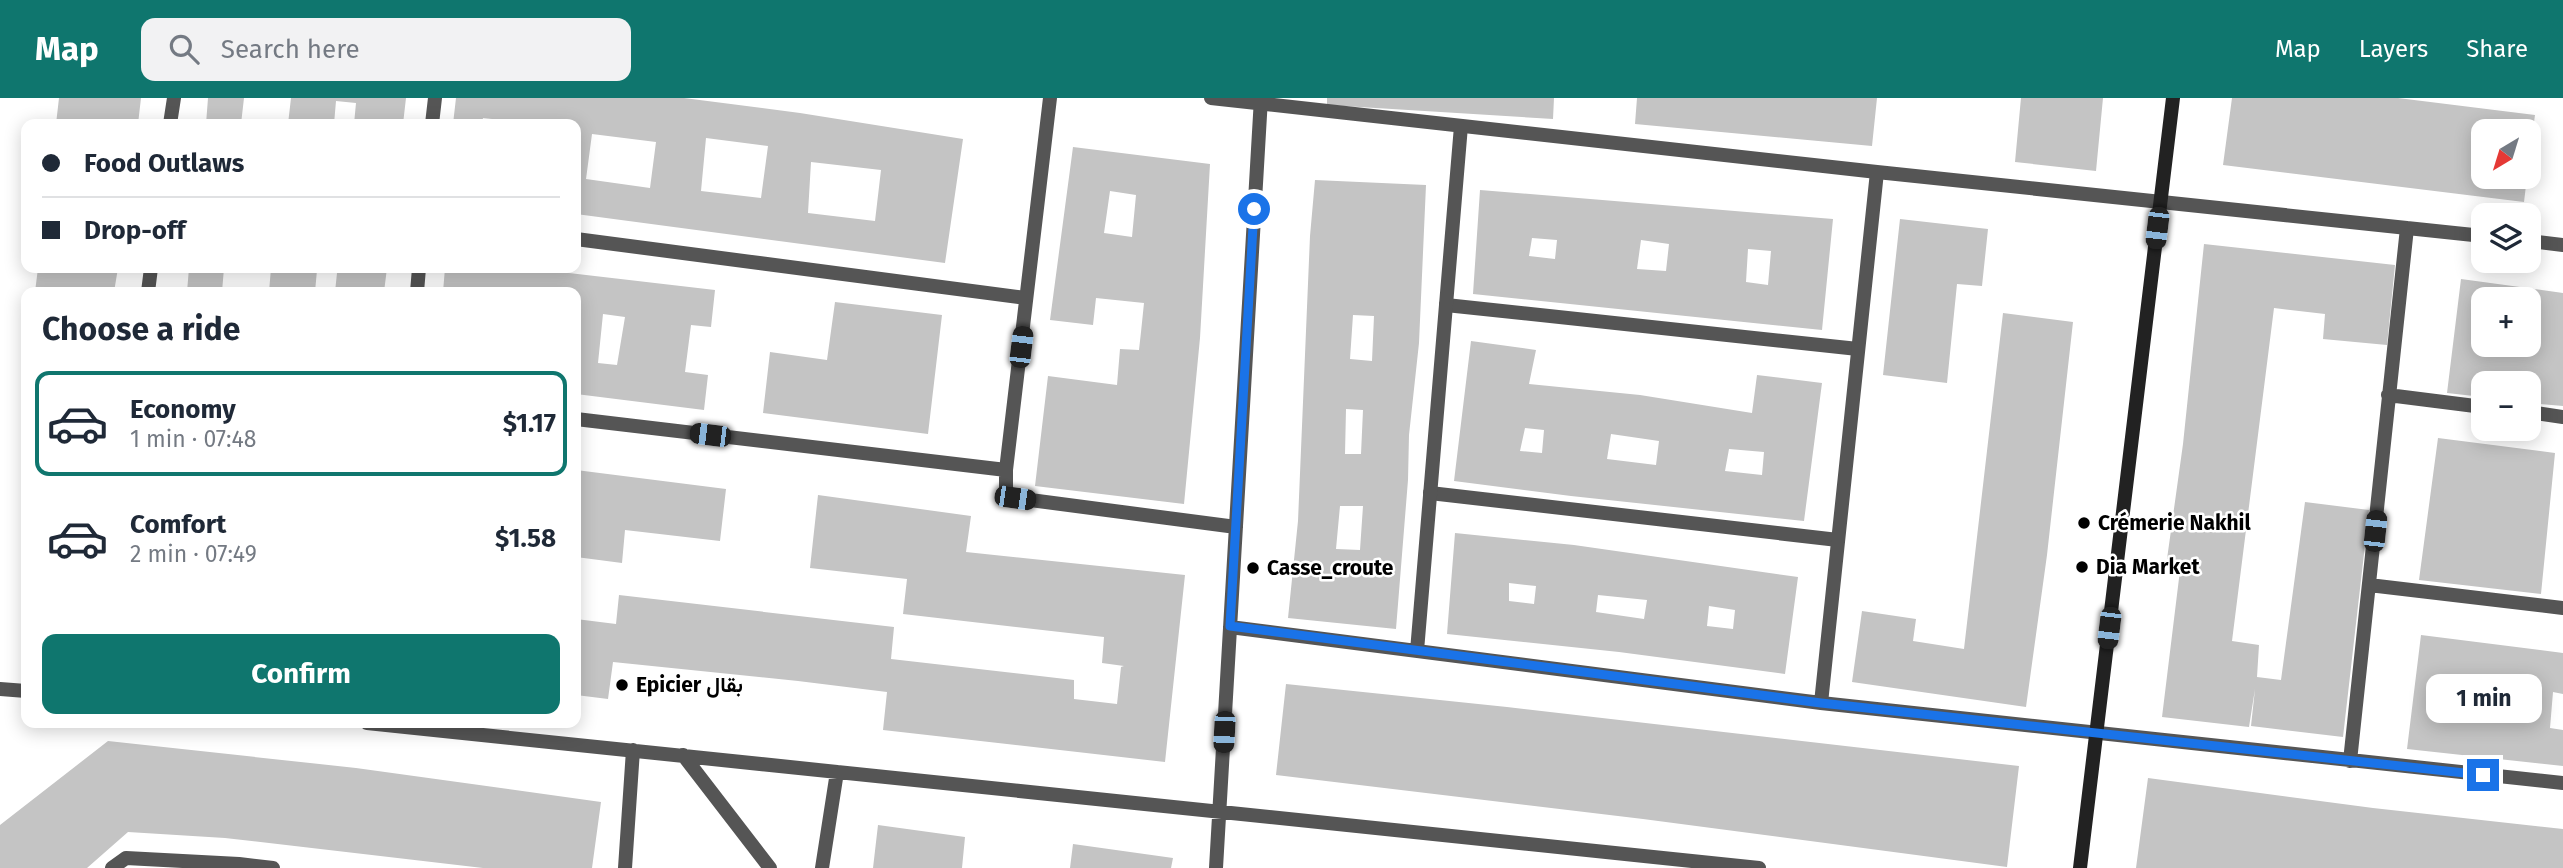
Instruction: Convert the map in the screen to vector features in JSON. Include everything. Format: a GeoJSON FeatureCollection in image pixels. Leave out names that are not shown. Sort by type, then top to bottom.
{"type":"FeatureCollection","features":[{"type":"Feature","properties":{"kind":"street"},"geometry":{"type":"LineString","coordinates":[[171,119],[173,98]]}},
{"type":"Feature","properties":{"kind":"street"},"geometry":{"type":"LineString","coordinates":[[433,119],[435,98]]}},
{"type":"Feature","properties":{"kind":"street"},"geometry":{"type":"LineString","coordinates":[[1050,98],[1006,470],[1006,492],[1015,498],[1236,527]]}},
{"type":"Feature","properties":{"kind":"street"},"geometry":{"type":"LineString","coordinates":[[1211,98],[1261,101],[1877,172],[2471,235]]}},
{"type":"Feature","properties":{"kind":"street"},"geometry":{"type":"LineString","coordinates":[[2080,868],[2174,98]]}},
{"type":"Feature","properties":{"kind":"street"},"geometry":{"type":"LineString","coordinates":[[1216,868],[1261,101]]}},
{"type":"Feature","properties":{"kind":"street"},"geometry":{"type":"LineString","coordinates":[[1417,651],[1461,126]]}},
{"type":"Feature","properties":{"kind":"street"},"geometry":{"type":"LineString","coordinates":[[1821,703],[1877,172]]}},
{"type":"Feature","properties":{"kind":"street"},"geometry":{"type":"LineString","coordinates":[[2350,761],[2407,228]]}},
{"type":"Feature","properties":{"kind":"street"},"geometry":{"type":"LineString","coordinates":[[581,241],[1026,298]]}},
{"type":"Feature","properties":{"kind":"street"},"geometry":{"type":"LineString","coordinates":[[2541,242],[2563,245]]}},
{"type":"Feature","properties":{"kind":"street"},"geometry":{"type":"LineString","coordinates":[[1446,305],[1858,349]]}},
{"type":"Feature","properties":{"kind":"street"},"geometry":{"type":"LineString","coordinates":[[2388,396],[2471,406]]}},
{"type":"Feature","properties":{"kind":"street"},"geometry":{"type":"LineString","coordinates":[[2541,413],[2563,416]]}},
{"type":"Feature","properties":{"kind":"street"},"geometry":{"type":"LineString","coordinates":[[581,420],[1006,470]]}},
{"type":"Feature","properties":{"kind":"street"},"geometry":{"type":"LineString","coordinates":[[1430,493],[1838,540]]}},
{"type":"Feature","properties":{"kind":"street"},"geometry":{"type":"LineString","coordinates":[[2369,585],[2563,608]]}},
{"type":"Feature","properties":{"kind":"street"},"geometry":{"type":"LineString","coordinates":[[1230,626],[1821,703],[2563,783]]}},
{"type":"Feature","properties":{"kind":"street"},"geometry":{"type":"LineString","coordinates":[[0,689],[21,691]]}},
{"type":"Feature","properties":{"kind":"street"},"geometry":{"type":"LineString","coordinates":[[423,728],[1759,868]]}},
{"type":"Feature","properties":{"kind":"street"},"geometry":{"type":"LineString","coordinates":[[625,868],[633,750]]}},
{"type":"Feature","properties":{"kind":"street"},"geometry":{"type":"LineString","coordinates":[[683,755],[770,868]]}},
{"type":"Feature","properties":{"kind":"street"},"geometry":{"type":"LineString","coordinates":[[822,868],[837,772]]}},
{"type":"Feature","properties":{"kind":"street"},"geometry":{"type":"LineString","coordinates":[[112,868],[126,858],[274,868]]}},
{"type":"Feature","properties":{"kind":"building"},"geometry":{"type":"Polygon","coordinates":[[[59,98],[141,98],[139,119],[57,119],[59,98]]]}},
{"type":"Feature","properties":{"kind":"building"},"geometry":{"type":"Polygon","coordinates":[[[208,98],[244,98],[242,119],[206,119],[208,98]]]}},
{"type":"Feature","properties":{"kind":"building"},"geometry":{"type":"Polygon","coordinates":[[[291,98],[406,98],[404,119],[354,119],[356,103],[336,101],[334,119],[289,119],[291,98]]]}},
{"type":"Feature","properties":{"kind":"building"},"geometry":{"type":"Polygon","coordinates":[[[456,98],[684,98],[963,139],[945,263],[581,215],[581,119],[454,119],[456,98]],[[592,134],[586,179],[650,188],[656,142],[592,134]],[[706,138],[701,191],[761,198],[768,146],[706,138]],[[811,162],[808,213],[875,221],[881,170],[811,162]]]}},
{"type":"Feature","properties":{"kind":"building"},"geometry":{"type":"Polygon","coordinates":[[[1327,98],[1554,98],[1553,119],[1327,105],[1327,98]]]}},
{"type":"Feature","properties":{"kind":"building"},"geometry":{"type":"Polygon","coordinates":[[[1637,98],[1877,98],[1872,146],[1635,124],[1637,98]]]}},
{"type":"Feature","properties":{"kind":"building"},"geometry":{"type":"Polygon","coordinates":[[[2021,98],[2103,98],[2096,171],[2015,162],[2021,98]]]}},
{"type":"Feature","properties":{"kind":"building"},"geometry":{"type":"Polygon","coordinates":[[[2232,98],[2398,98],[2535,115],[2534,119],[2471,119],[2471,189],[2526,189],[2524,202],[2223,165],[2232,98]]]}},
{"type":"Feature","properties":{"kind":"building"},"geometry":{"type":"Polygon","coordinates":[[[1073,147],[1210,164],[1200,338],[1184,504],[1035,486],[1048,376],[1117,385],[1120,349],[1139,350],[1144,303],[1096,298],[1093,325],[1050,320],[1073,147]],[[1110,191],[1104,233],[1132,237],[1136,195],[1110,191]]]}},
{"type":"Feature","properties":{"kind":"building"},"geometry":{"type":"Polygon","coordinates":[[[1315,180],[1426,185],[1419,343],[1409,435],[1396,629],[1288,618],[1298,521],[1310,236],[1315,180]],[[1353,315],[1350,359],[1372,361],[1374,316],[1353,315]],[[1346,409],[1345,454],[1361,454],[1363,410],[1346,409]],[[1340,506],[1336,549],[1360,550],[1363,506],[1340,506]]]}},
{"type":"Feature","properties":{"kind":"building"},"geometry":{"type":"Polygon","coordinates":[[[1480,190],[1833,219],[1822,330],[1473,294],[1480,190]],[[1532,238],[1529,256],[1555,259],[1557,240],[1532,238]],[[1641,240],[1637,269],[1666,271],[1669,244],[1641,240]],[[1748,249],[1746,282],[1768,285],[1771,251],[1748,249]]]}},
{"type":"Feature","properties":{"kind":"building"},"geometry":{"type":"Polygon","coordinates":[[[1900,219],[1988,229],[1982,286],[1957,284],[1947,383],[1883,375],[1900,219]]]}},
{"type":"Feature","properties":{"kind":"building"},"geometry":{"type":"Polygon","coordinates":[[[2204,244],[2395,265],[2387,345],[2323,339],[2325,314],[2274,308],[2232,641],[2259,645],[2257,677],[2281,680],[2305,502],[2369,510],[2343,737],[2251,726],[2255,689],[2249,727],[2162,717],[2181,562],[2167,559],[2183,444],[2204,244]]]}},
{"type":"Feature","properties":{"kind":"building"},"geometry":{"type":"Polygon","coordinates":[[[37,273],[117,273],[115,287],[36,287],[37,273]]]}},
{"type":"Feature","properties":{"kind":"building"},"geometry":{"type":"Polygon","coordinates":[[[189,273],[224,273],[222,287],[187,287],[189,273]]]}},
{"type":"Feature","properties":{"kind":"building"},"geometry":{"type":"Polygon","coordinates":[[[271,273],[317,273],[315,287],[269,287],[271,273]]]}},
{"type":"Feature","properties":{"kind":"building"},"geometry":{"type":"Polygon","coordinates":[[[337,273],[386,273],[385,287],[336,287],[337,273]]]}},
{"type":"Feature","properties":{"kind":"building"},"geometry":{"type":"Polygon","coordinates":[[[445,273],[569,273],[715,290],[711,327],[691,325],[685,372],[708,375],[704,410],[581,395],[581,287],[443,287],[445,273]],[[603,314],[598,363],[617,365],[625,317],[603,314]]]}},
{"type":"Feature","properties":{"kind":"building"},"geometry":{"type":"Polygon","coordinates":[[[2461,279],[2519,287],[2471,287],[2471,357],[2541,357],[2541,290],[2563,293],[2563,406],[2541,404],[2541,371],[2471,371],[2471,396],[2447,393],[2461,279]]]}},
{"type":"Feature","properties":{"kind":"building"},"geometry":{"type":"Polygon","coordinates":[[[835,302],[942,315],[928,434],[763,413],[770,352],[827,360],[835,302]]]}},
{"type":"Feature","properties":{"kind":"building"},"geometry":{"type":"Polygon","coordinates":[[[2003,313],[2073,322],[2047,555],[2026,707],[1852,682],[1862,611],[1916,619],[1913,641],[1964,649],[2003,313]]]}},
{"type":"Feature","properties":{"kind":"building"},"geometry":{"type":"Polygon","coordinates":[[[1471,341],[1536,350],[1529,384],[1640,395],[1752,413],[1757,375],[1822,383],[1804,521],[1454,481],[1471,341]],[[1525,428],[1520,451],[1542,453],[1544,430],[1525,428]],[[1611,434],[1607,459],[1656,465],[1659,441],[1611,434]],[[1729,449],[1725,471],[1762,475],[1764,452],[1729,449]]]}},
{"type":"Feature","properties":{"kind":"building"},"geometry":{"type":"Polygon","coordinates":[[[2438,438],[2555,453],[2541,594],[2419,580],[2438,438]]]}},
{"type":"Feature","properties":{"kind":"building"},"geometry":{"type":"Polygon","coordinates":[[[581,471],[726,489],[720,541],[625,530],[622,563],[581,558],[581,471]]]}},
{"type":"Feature","properties":{"kind":"building"},"geometry":{"type":"Polygon","coordinates":[[[818,495],[971,516],[966,552],[1185,575],[1165,762],[883,730],[887,692],[798,681],[613,662],[608,699],[581,696],[581,620],[616,624],[619,595],[894,627],[891,659],[1074,680],[1074,699],[1117,704],[1121,667],[1124,666],[1102,663],[1104,637],[903,614],[907,579],[810,568],[818,495]]]}},
{"type":"Feature","properties":{"kind":"building"},"geometry":{"type":"Polygon","coordinates":[[[1455,533],[1574,545],[1798,577],[1785,674],[1619,652],[1447,634],[1455,533]],[[1509,583],[1509,601],[1534,604],[1536,586],[1509,583]],[[1598,595],[1596,612],[1644,619],[1647,600],[1598,595]],[[1709,606],[1707,626],[1733,629],[1735,610],[1709,606]]]}},
{"type":"Feature","properties":{"kind":"building"},"geometry":{"type":"Polygon","coordinates":[[[2421,635],[2563,653],[2563,694],[2553,692],[2550,728],[2563,730],[2563,766],[2407,749],[2421,635]],[[2465,687],[2462,710],[2485,712],[2487,690],[2465,687]]]}},
{"type":"Feature","properties":{"kind":"building"},"geometry":{"type":"Polygon","coordinates":[[[1286,684],[2019,766],[2007,867],[1643,819],[1276,775],[1286,684]]]}},
{"type":"Feature","properties":{"kind":"building"},"geometry":{"type":"Polygon","coordinates":[[[108,741],[356,768],[601,802],[592,868],[483,868],[225,838],[128,832],[87,868],[0,868],[0,825],[108,741]]]}},
{"type":"Feature","properties":{"kind":"building"},"geometry":{"type":"Polygon","coordinates":[[[2148,778],[2373,808],[2563,829],[2563,868],[2136,868],[2148,778]]]}},
{"type":"Feature","properties":{"kind":"building"},"geometry":{"type":"Polygon","coordinates":[[[878,825],[965,837],[962,868],[873,868],[878,825]]]}},
{"type":"Feature","properties":{"kind":"building"},"geometry":{"type":"Polygon","coordinates":[[[1073,844],[1173,858],[1171,868],[1070,868],[1073,844]]]}},
{"type":"Feature","properties":{"kind":"place","name":"Crémerie Nakhil"},"geometry":{"type":"Point","coordinates":[2084,523]}},
{"type":"Feature","properties":{"kind":"place","name":"Dia Market"},"geometry":{"type":"Point","coordinates":[2082,567]}},
{"type":"Feature","properties":{"kind":"place","name":"Casse_croute"},"geometry":{"type":"Point","coordinates":[1253,568]}},
{"type":"Feature","properties":{"kind":"place","name":"Epicier بقال"},"geometry":{"type":"Point","coordinates":[622,685]}},
{"type":"Feature","properties":{"kind":"route"},"geometry":{"type":"LineString","coordinates":[[1254,209],[1230,626],[1821,703],[2483,775]]}}]}
